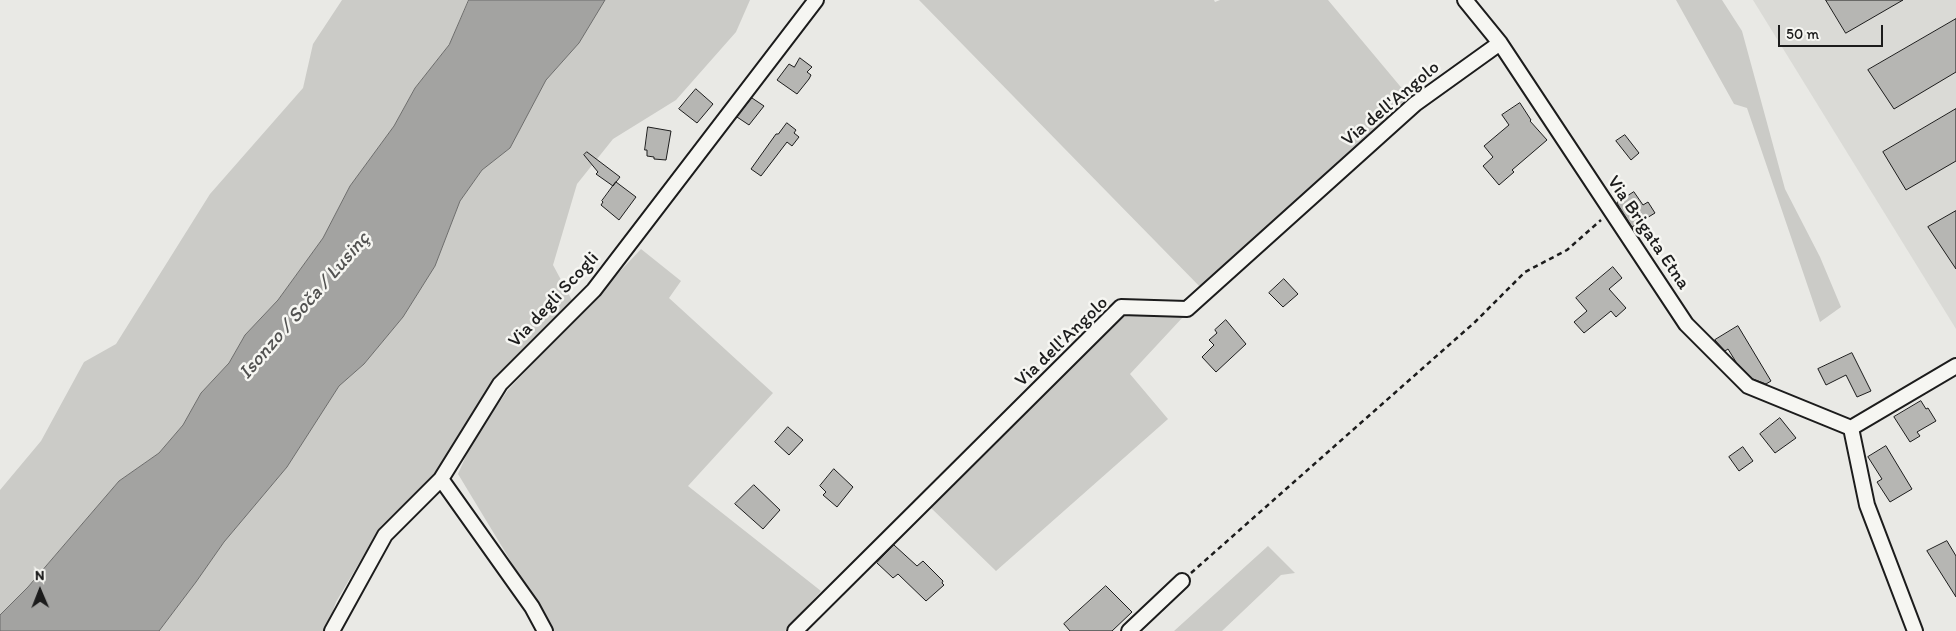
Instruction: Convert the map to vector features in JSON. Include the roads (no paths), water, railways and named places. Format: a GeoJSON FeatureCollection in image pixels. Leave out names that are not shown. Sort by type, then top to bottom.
{"type":"FeatureCollection","features":[{"type":"Feature","properties":{"kind":"street","name":"Via degli Scogli"},"geometry":{"type":"LineString","coordinates":[[332,631],[385,535],[441,479],[500,384],[594,290],[816,0]]}},
{"type":"Feature","properties":{"kind":"street","name":"Via Brigata Etna"},"geometry":{"type":"LineString","coordinates":[[1465,0],[1500,43],[1686,324],[1748,386],[1851,428]]}},
{"type":"Feature","properties":{"kind":"street","name":"Via dell'Angolo"},"geometry":{"type":"LineString","coordinates":[[795,631],[1121,307],[1187,309],[1415,104],[1500,43]]}},
{"type":"Feature","properties":{"kind":"street"},"geometry":{"type":"LineString","coordinates":[[1915,631],[1867,505],[1851,428],[1956,366]]}},
{"type":"Feature","properties":{"kind":"street"},"geometry":{"type":"LineString","coordinates":[[441,479],[532,607],[545,631]]}},
{"type":"Feature","properties":{"kind":"street"},"geometry":{"type":"LineString","coordinates":[[1129,631],[1182,581]]}},
{"type":"Feature","properties":{"kind":"water","name":"Isonzo / Soča / Lusinç"},"geometry":{"type":"Polygon","coordinates":[[[469,0],[605,0],[579,43],[546,80],[510,148],[482,170],[460,201],[435,266],[403,317],[364,364],[339,386],[287,467],[224,542],[159,631],[0,631],[0,615],[28,587],[119,481],[159,453],[183,425],[201,393],[229,363],[245,335],[278,300],[323,238],[350,186],[394,126],[415,88],[449,45],[469,0]]]}}]}
